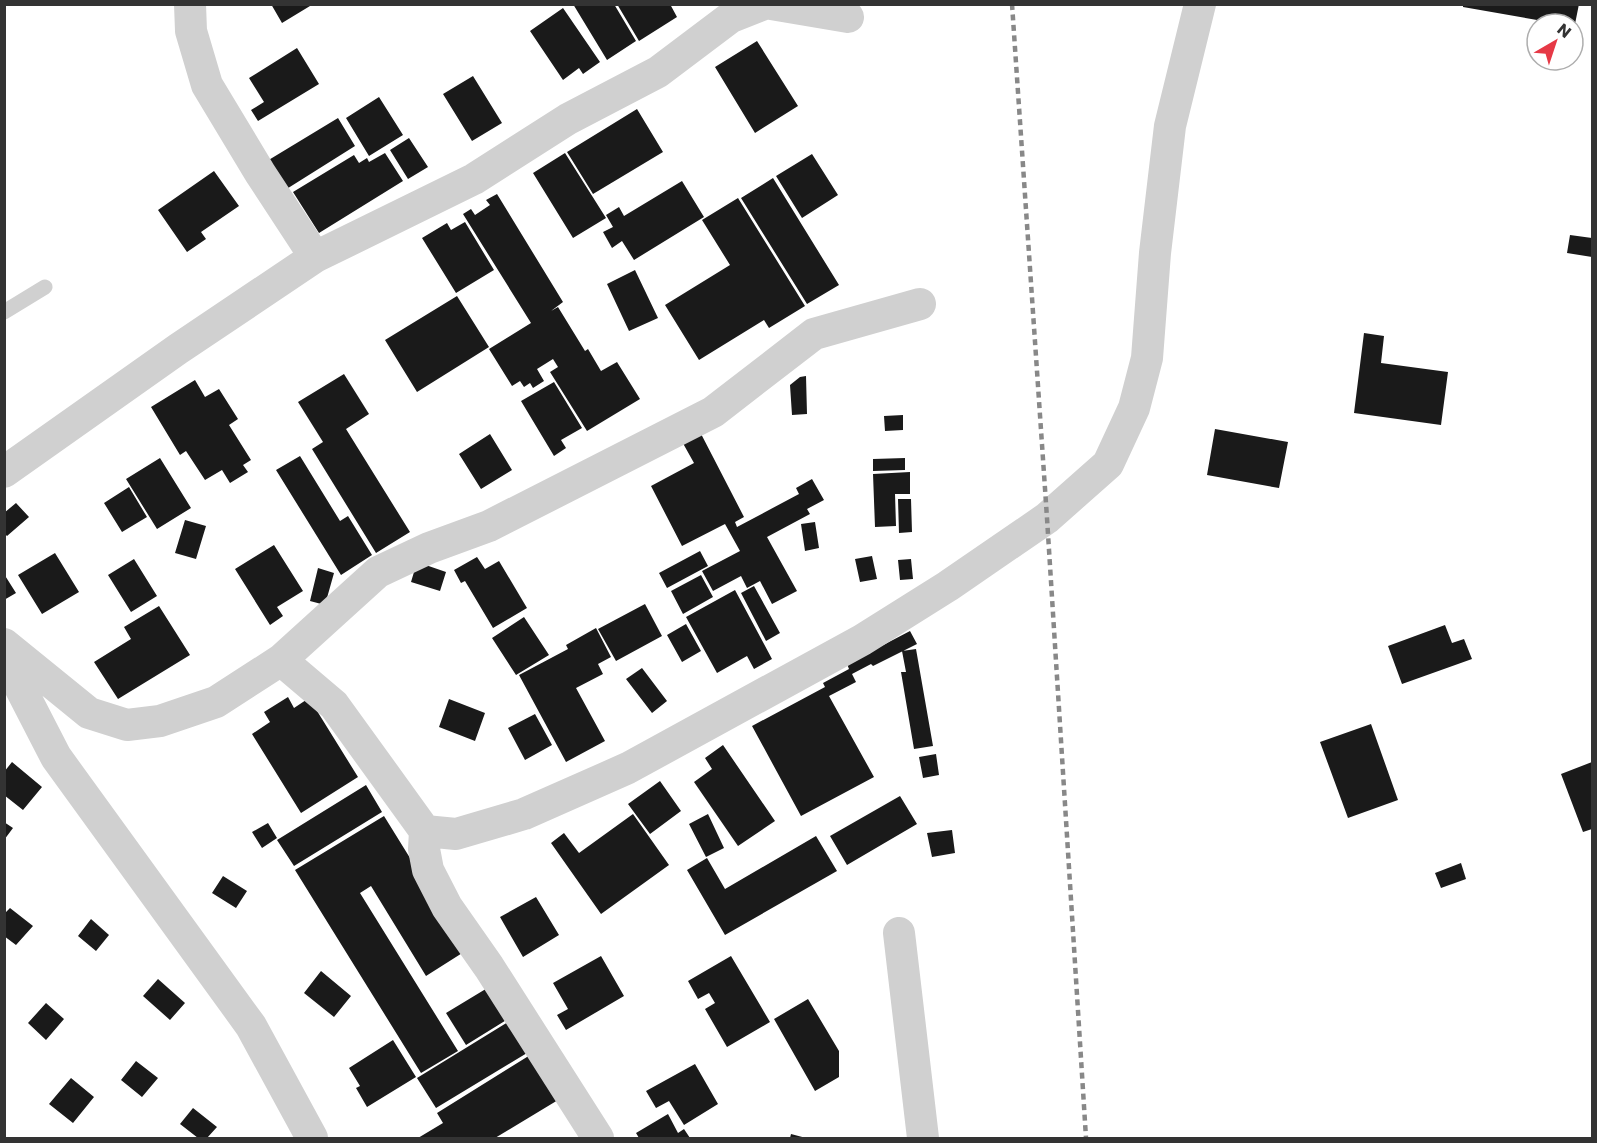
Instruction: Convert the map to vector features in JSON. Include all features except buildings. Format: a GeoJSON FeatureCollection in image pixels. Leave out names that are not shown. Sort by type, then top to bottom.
{"type":"FeatureCollection","features":[{"type":"Feature","properties":{"kind":"street"},"geometry":{"type":"LineString","coordinates":[[190,4],[191,31],[207,85],[260,173],[315,257]]}},
{"type":"Feature","properties":{"kind":"street"},"geometry":{"type":"LineString","coordinates":[[4,472],[178,349],[315,257],[474,178],[568,119],[658,72],[731,17],[764,4]]}},
{"type":"Feature","properties":{"kind":"street"},"geometry":{"type":"LineString","coordinates":[[771,4],[848,16]]}},
{"type":"Feature","properties":{"kind":"street"},"geometry":{"type":"LineString","coordinates":[[425,831],[456,834],[524,814],[627,768],[862,640],[920,604],[1047,518],[1108,464],[1134,408],[1147,358],[1155,253],[1170,126],[1200,4]]}},
{"type":"Feature","properties":{"kind":"street"},"geometry":{"type":"LineString","coordinates":[[4,644],[90,713],[127,725],[160,721],[216,702],[281,660],[378,573],[429,548],[489,526],[713,412],[814,334],[921,304]]}},
{"type":"Feature","properties":{"kind":"street"},"geometry":{"type":"LineString","coordinates":[[4,656],[56,757],[251,1026],[312,1138]]}},
{"type":"Feature","properties":{"kind":"street"},"geometry":{"type":"LineString","coordinates":[[281,660],[334,705],[425,831],[424,849],[428,870],[447,907],[489,967],[598,1138]]}},
{"type":"Feature","properties":{"kind":"street"},"geometry":{"type":"LineString","coordinates":[[899,933],[923,1138]]}},
{"type":"Feature","properties":{"kind":"lane"},"geometry":{"type":"LineString","coordinates":[[4,312],[45,287]]}},
{"type":"Feature","properties":{"kind":"railway"},"geometry":{"type":"LineString","coordinates":[[1012,4],[1086,1138]]}}]}
